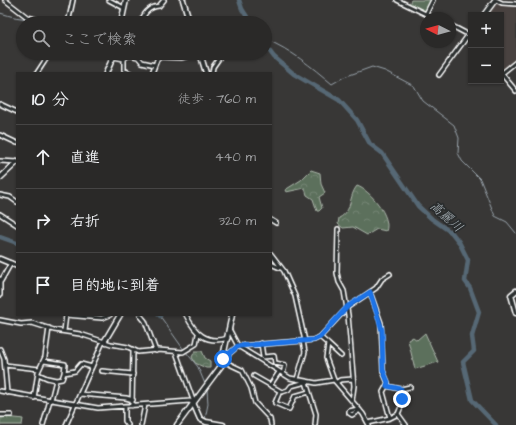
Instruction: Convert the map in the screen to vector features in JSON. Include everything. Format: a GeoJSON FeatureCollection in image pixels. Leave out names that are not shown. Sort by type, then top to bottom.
{"type":"FeatureCollection","features":[{"type":"Feature","properties":{"kind":"street"},"geometry":{"type":"LineString","coordinates":[[5,0],[26,16]]}},
{"type":"Feature","properties":{"kind":"street"},"geometry":{"type":"LineString","coordinates":[[70,16],[73,0]]}},
{"type":"Feature","properties":{"kind":"street"},"geometry":{"type":"LineString","coordinates":[[109,0],[124,8]]}},
{"type":"Feature","properties":{"kind":"street"},"geometry":{"type":"LineString","coordinates":[[122,16],[126,0]]}},
{"type":"Feature","properties":{"kind":"street"},"geometry":{"type":"LineString","coordinates":[[144,16],[148,10],[159,6],[164,0]]}},
{"type":"Feature","properties":{"kind":"street"},"geometry":{"type":"LineString","coordinates":[[183,0],[188,16]]}},
{"type":"Feature","properties":{"kind":"street"},"geometry":{"type":"LineString","coordinates":[[397,0],[422,12]]}},
{"type":"Feature","properties":{"kind":"street"},"geometry":{"type":"LineString","coordinates":[[427,12],[433,0]]}},
{"type":"Feature","properties":{"kind":"street"},"geometry":{"type":"LineString","coordinates":[[486,12],[496,0],[502,3],[516,4]]}},
{"type":"Feature","properties":{"kind":"street"},"geometry":{"type":"LineString","coordinates":[[456,28],[468,33]]}},
{"type":"Feature","properties":{"kind":"street"},"geometry":{"type":"LineString","coordinates":[[439,74],[468,37]]}},
{"type":"Feature","properties":{"kind":"street"},"geometry":{"type":"LineString","coordinates":[[38,72],[45,60]]}},
{"type":"Feature","properties":{"kind":"street"},"geometry":{"type":"LineString","coordinates":[[106,72],[112,60]]}},
{"type":"Feature","properties":{"kind":"street"},"geometry":{"type":"LineString","coordinates":[[124,60],[124,70],[128,72]]}},
{"type":"Feature","properties":{"kind":"street"},"geometry":{"type":"LineString","coordinates":[[140,60],[142,62],[155,65]]}},
{"type":"Feature","properties":{"kind":"street"},"geometry":{"type":"LineString","coordinates":[[152,72],[156,60]]}},
{"type":"Feature","properties":{"kind":"street"},"geometry":{"type":"LineString","coordinates":[[202,60],[206,72]]}},
{"type":"Feature","properties":{"kind":"street"},"geometry":{"type":"LineString","coordinates":[[212,72],[213,67],[218,60]]}},
{"type":"Feature","properties":{"kind":"street"},"geometry":{"type":"LineString","coordinates":[[504,72],[516,62]]}},
{"type":"Feature","properties":{"kind":"street"},"geometry":{"type":"LineString","coordinates":[[504,77],[516,91]]}},
{"type":"Feature","properties":{"kind":"street"},"geometry":{"type":"LineString","coordinates":[[0,104],[16,112]]}},
{"type":"Feature","properties":{"kind":"street"},"geometry":{"type":"LineString","coordinates":[[0,135],[16,143]]}},
{"type":"Feature","properties":{"kind":"street"},"geometry":{"type":"LineString","coordinates":[[0,161],[16,162]]}},
{"type":"Feature","properties":{"kind":"street"},"geometry":{"type":"LineString","coordinates":[[0,178],[16,163]]}},
{"type":"Feature","properties":{"kind":"street"},"geometry":{"type":"LineString","coordinates":[[0,173],[6,172]]}},
{"type":"Feature","properties":{"kind":"street"},"geometry":{"type":"LineString","coordinates":[[0,195],[10,197],[16,201]]}},
{"type":"Feature","properties":{"kind":"street"},"geometry":{"type":"LineString","coordinates":[[0,214],[16,224]]}},
{"type":"Feature","properties":{"kind":"street"},"geometry":{"type":"LineString","coordinates":[[272,221],[276,223]]}},
{"type":"Feature","properties":{"kind":"street"},"geometry":{"type":"LineString","coordinates":[[338,229],[337,278],[344,291],[347,308],[353,379],[352,402]]}},
{"type":"Feature","properties":{"kind":"street"},"geometry":{"type":"LineString","coordinates":[[272,255],[284,271],[298,305],[305,352],[297,379]]}},
{"type":"Feature","properties":{"kind":"street"},"geometry":{"type":"LineString","coordinates":[[0,259],[16,266]]}},
{"type":"Feature","properties":{"kind":"street"},"geometry":{"type":"LineString","coordinates":[[0,296],[0,280],[11,263]]}},
{"type":"Feature","properties":{"kind":"street"},"geometry":{"type":"LineString","coordinates":[[272,264],[281,268]]}},
{"type":"Feature","properties":{"kind":"street"},"geometry":{"type":"LineString","coordinates":[[223,360],[238,346],[261,343],[304,341],[320,337],[347,308],[378,286],[382,279],[390,274]]}},
{"type":"Feature","properties":{"kind":"street"},"geometry":{"type":"LineString","coordinates":[[516,291],[511,295],[516,313]]}},
{"type":"Feature","properties":{"kind":"street"},"geometry":{"type":"LineString","coordinates":[[370,292],[382,330],[383,370],[388,382],[384,392],[390,418]]}},
{"type":"Feature","properties":{"kind":"street"},"geometry":{"type":"LineString","coordinates":[[64,331],[66,316]]}},
{"type":"Feature","properties":{"kind":"street"},"geometry":{"type":"LineString","coordinates":[[78,316],[103,318],[108,316]]}},
{"type":"Feature","properties":{"kind":"street"},"geometry":{"type":"LineString","coordinates":[[66,425],[104,342],[119,316]]}},
{"type":"Feature","properties":{"kind":"street"},"geometry":{"type":"LineString","coordinates":[[141,316],[145,321],[156,351]]}},
{"type":"Feature","properties":{"kind":"street"},"geometry":{"type":"LineString","coordinates":[[187,316],[198,334],[218,341],[228,338]]}},
{"type":"Feature","properties":{"kind":"street"},"geometry":{"type":"LineString","coordinates":[[177,425],[216,374],[223,360],[232,316]]}},
{"type":"Feature","properties":{"kind":"street"},"geometry":{"type":"LineString","coordinates":[[0,320],[21,324],[32,323],[85,335],[104,342],[128,347],[140,353],[156,351],[176,352],[191,349],[196,344],[198,334]]}},
{"type":"Feature","properties":{"kind":"street"},"geometry":{"type":"LineString","coordinates":[[34,398],[38,374],[44,361],[49,328]]}},
{"type":"Feature","properties":{"kind":"street"},"geometry":{"type":"LineString","coordinates":[[230,329],[238,346],[283,374],[316,383],[353,379]]}},
{"type":"Feature","properties":{"kind":"street"},"geometry":{"type":"LineString","coordinates":[[320,337],[341,356]]}},
{"type":"Feature","properties":{"kind":"street"},"geometry":{"type":"LineString","coordinates":[[261,343],[263,357],[274,356],[275,364],[285,365],[283,374]]}},
{"type":"Feature","properties":{"kind":"street"},"geometry":{"type":"LineString","coordinates":[[328,344],[326,358],[336,381],[369,424],[398,414],[403,402],[400,394],[401,389]]}},
{"type":"Feature","properties":{"kind":"street"},"geometry":{"type":"LineString","coordinates":[[0,349],[5,365],[8,393]]}},
{"type":"Feature","properties":{"kind":"street"},"geometry":{"type":"LineString","coordinates":[[132,406],[133,350]]}},
{"type":"Feature","properties":{"kind":"street"},"geometry":{"type":"LineString","coordinates":[[176,352],[200,419],[205,422],[223,425]]}},
{"type":"Feature","properties":{"kind":"street"},"geometry":{"type":"LineString","coordinates":[[223,360],[242,370],[251,388],[255,403],[270,419],[271,425]]}},
{"type":"Feature","properties":{"kind":"street"},"geometry":{"type":"LineString","coordinates":[[38,374],[56,380],[62,379],[65,364],[44,361]]}},
{"type":"Feature","properties":{"kind":"street"},"geometry":{"type":"LineString","coordinates":[[64,373],[75,371],[81,364],[92,367]]}},
{"type":"Feature","properties":{"kind":"street"},"geometry":{"type":"LineString","coordinates":[[5,365],[40,369]]}},
{"type":"Feature","properties":{"kind":"street"},"geometry":{"type":"LineString","coordinates":[[102,371],[133,374]]}},
{"type":"Feature","properties":{"kind":"street"},"geometry":{"type":"LineString","coordinates":[[271,384],[279,372]]}},
{"type":"Feature","properties":{"kind":"street"},"geometry":{"type":"LineString","coordinates":[[254,376],[271,384],[280,392],[287,391],[292,386],[305,381]]}},
{"type":"Feature","properties":{"kind":"street"},"geometry":{"type":"LineString","coordinates":[[43,425],[56,380]]}},
{"type":"Feature","properties":{"kind":"street"},"geometry":{"type":"LineString","coordinates":[[305,381],[316,414],[315,425]]}},
{"type":"Feature","properties":{"kind":"street"},"geometry":{"type":"LineString","coordinates":[[387,386],[401,389],[410,387]]}},
{"type":"Feature","properties":{"kind":"street"},"geometry":{"type":"LineString","coordinates":[[0,391],[98,408],[194,402]]}},
{"type":"Feature","properties":{"kind":"street"},"geometry":{"type":"LineString","coordinates":[[280,392],[275,403],[289,409],[295,396],[309,392]]}},
{"type":"Feature","properties":{"kind":"street"},"geometry":{"type":"LineString","coordinates":[[80,394],[126,398],[132,400]]}},
{"type":"Feature","properties":{"kind":"street"},"geometry":{"type":"LineString","coordinates":[[141,425],[145,405]]}},
{"type":"Feature","properties":{"kind":"street"},"geometry":{"type":"LineString","coordinates":[[125,407],[125,421],[128,425]]}},
{"type":"Feature","properties":{"kind":"street"},"geometry":{"type":"LineString","coordinates":[[398,414],[406,425]]}},
{"type":"Feature","properties":{"kind":"street"},"geometry":{"type":"LineString","coordinates":[[0,415],[11,415]]}},
{"type":"Feature","properties":{"kind":"shaded area"},"geometry":{"type":"Polygon","coordinates":[[[495,3],[503,6],[516,7],[516,60],[504,70],[504,12],[488,12],[495,3]]]}},
{"type":"Feature","properties":{"kind":"green space"},"geometry":{"type":"Polygon","coordinates":[[[411,0],[431,0],[426,12],[409,4],[411,0]]]}},
{"type":"Feature","properties":{"kind":"green space"},"geometry":{"type":"Polygon","coordinates":[[[311,170],[320,173],[321,184],[325,193],[319,197],[322,208],[319,211],[317,211],[313,199],[307,195],[305,188],[286,192],[285,190],[301,180],[311,170]]]}},
{"type":"Feature","properties":{"kind":"green space"},"geometry":{"type":"Polygon","coordinates":[[[357,186],[368,193],[379,205],[386,219],[386,231],[377,229],[367,235],[353,227],[343,228],[338,224],[339,218],[348,208],[354,190],[357,186]]]}},
{"type":"Feature","properties":{"kind":"green space"},"geometry":{"type":"Polygon","coordinates":[[[425,333],[438,362],[415,369],[408,340],[413,337],[417,340],[425,333]]]}},
{"type":"Feature","properties":{"kind":"green space"},"geometry":{"type":"Polygon","coordinates":[[[195,351],[202,351],[205,358],[210,361],[210,368],[206,368],[195,363],[192,357],[195,351]]]}},
{"type":"Feature","properties":{"kind":"green space"},"geometry":{"type":"Polygon","coordinates":[[[6,417],[23,419],[22,425],[0,425],[0,418],[6,417]]]}},
{"type":"Feature","properties":{"kind":"waterway","name":"高麗川"},"geometry":{"type":"LineString","coordinates":[[239,0],[246,16]]}},
{"type":"Feature","properties":{"kind":"waterway"},"geometry":{"type":"LineString","coordinates":[[495,2],[507,5]]}},
{"type":"Feature","properties":{"kind":"waterway"},"geometry":{"type":"LineString","coordinates":[[0,13],[16,17]]}},
{"type":"Feature","properties":{"kind":"waterway"},"geometry":{"type":"LineString","coordinates":[[272,42],[292,53],[332,84],[344,77],[372,67],[385,71],[414,86],[423,101],[454,125],[459,138],[458,153],[462,161],[480,179],[495,216],[507,222],[516,233]]}},
{"type":"Feature","properties":{"kind":"waterway","name":"高麗川"},"geometry":{"type":"LineString","coordinates":[[272,54],[294,74],[339,100],[357,120],[370,144],[382,153],[418,206],[432,219],[452,233],[459,242],[468,260],[465,281],[470,288],[479,312],[472,336],[474,351],[463,362],[472,400],[496,425]]}},
{"type":"Feature","properties":{"kind":"waterway"},"geometry":{"type":"LineString","coordinates":[[0,237],[16,243]]}},
{"type":"Feature","properties":{"kind":"waterway"},"geometry":{"type":"LineString","coordinates":[[160,316],[184,350]]}},
{"type":"Feature","properties":{"kind":"waterway"},"geometry":{"type":"LineString","coordinates":[[186,352],[198,367],[205,384]]}},
{"type":"Feature","properties":{"kind":"waterway"},"geometry":{"type":"LineString","coordinates":[[205,419],[208,404],[207,389]]}},
{"type":"Feature","properties":{"kind":"route"},"geometry":{"type":"LineString","coordinates":[[223,359],[238,346],[314,340],[320,337],[348,306],[370,292],[381,323],[383,370],[388,382],[387,386],[389,388],[401,389],[400,394],[402,399]]}}]}
